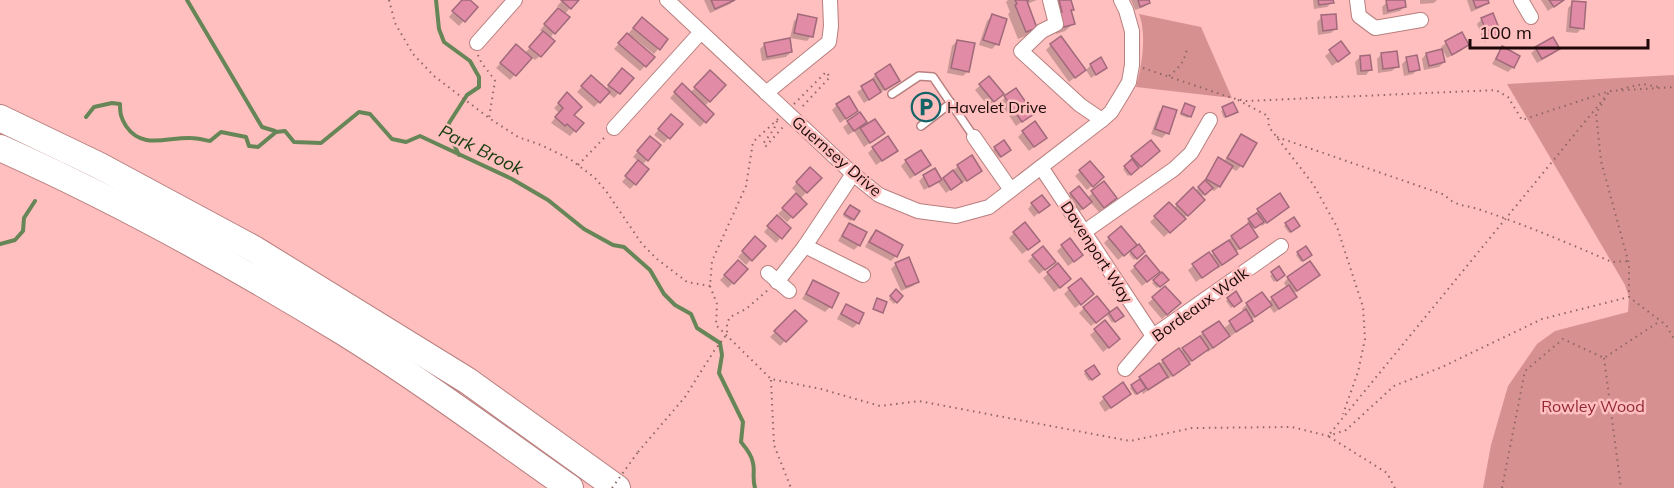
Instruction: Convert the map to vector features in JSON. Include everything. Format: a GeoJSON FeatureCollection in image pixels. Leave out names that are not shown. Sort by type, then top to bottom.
{"type":"FeatureCollection","features":[{"type":"Feature","properties":{"kind":"highway"},"geometry":{"type":"LineString","coordinates":[[0,118],[98,165],[254,249],[468,381],[617,488]]}},
{"type":"Feature","properties":{"kind":"highway"},"geometry":{"type":"LineString","coordinates":[[0,148],[111,202],[245,273],[347,334],[570,488]]}},
{"type":"Feature","properties":{"kind":"street"},"geometry":{"type":"LineString","coordinates":[[477,43],[515,0]]}},
{"type":"Feature","properties":{"kind":"street","name":"Guernsey Drive"},"geometry":{"type":"LineString","coordinates":[[668,0],[766,93],[792,112],[853,174],[879,195],[918,212],[956,216],[989,207],[1110,112],[1129,82],[1132,65],[1132,32],[1121,0]]}},
{"type":"Feature","properties":{"kind":"street"},"geometry":{"type":"LineString","coordinates":[[766,93],[829,42],[831,0]]}},
{"type":"Feature","properties":{"kind":"street"},"geometry":{"type":"LineString","coordinates":[[1050,0],[1056,24],[1042,31],[1021,51],[1080,105],[1102,120]]}},
{"type":"Feature","properties":{"kind":"street"},"geometry":{"type":"LineString","coordinates":[[1357,0],[1359,16],[1375,28],[1421,20]]}},
{"type":"Feature","properties":{"kind":"street"},"geometry":{"type":"LineString","coordinates":[[1521,0],[1531,17]]}},
{"type":"Feature","properties":{"kind":"street"},"geometry":{"type":"LineString","coordinates":[[614,128],[702,32]]}},
{"type":"Feature","properties":{"kind":"street"},"geometry":{"type":"LineString","coordinates":[[1084,232],[1174,169],[1191,153],[1210,120]]}},
{"type":"Feature","properties":{"kind":"street"},"geometry":{"type":"LineString","coordinates":[[974,137],[1011,190]]}},
{"type":"Feature","properties":{"kind":"street","name":"Davenport Way"},"geometry":{"type":"LineString","coordinates":[[1041,167],[1153,336]]}},
{"type":"Feature","properties":{"kind":"street"},"geometry":{"type":"LineString","coordinates":[[789,291],[772,277],[806,246],[853,174]]}},
{"type":"Feature","properties":{"kind":"street"},"geometry":{"type":"LineString","coordinates":[[806,246],[863,275]]}},
{"type":"Feature","properties":{"kind":"street","name":"Bordeaux Walk"},"geometry":{"type":"LineString","coordinates":[[1125,369],[1153,336],[1281,246]]}},
{"type":"Feature","properties":{"kind":"lane"},"geometry":{"type":"LineString","coordinates":[[892,94],[919,76],[933,77],[974,137]]}},
{"type":"Feature","properties":{"kind":"lane"},"geometry":{"type":"LineString","coordinates":[[921,126],[951,103]]}},
{"type":"Feature","properties":{"kind":"path"},"geometry":{"type":"LineString","coordinates":[[389,0],[395,22],[413,54],[434,76],[518,137],[541,145],[578,165],[595,178],[606,191],[642,244],[657,259],[687,282],[710,286]]}},
{"type":"Feature","properties":{"kind":"path"},"geometry":{"type":"LineString","coordinates":[[477,43],[479,61],[495,81],[489,118]]}},
{"type":"Feature","properties":{"kind":"path"},"geometry":{"type":"LineString","coordinates":[[1169,76],[1179,68],[1187,49]]}},
{"type":"Feature","properties":{"kind":"path"},"geometry":{"type":"LineString","coordinates":[[1132,65],[1235,99],[1268,116],[1269,127],[1313,184],[1337,227],[1362,307],[1365,339],[1358,372],[1342,418]]}},
{"type":"Feature","properties":{"kind":"path"},"geometry":{"type":"LineString","coordinates":[[792,112],[830,77],[825,72],[792,112],[766,146],[763,144],[778,119],[753,142],[746,186],[712,261],[710,286],[717,304],[716,324],[771,379],[821,389],[880,406],[920,401],[1130,441],[1192,428],[1293,427],[1328,436],[1387,473],[1395,488]]}},
{"type":"Feature","properties":{"kind":"path"},"geometry":{"type":"LineString","coordinates":[[1235,99],[1246,101],[1496,90],[1508,97],[1522,120],[1610,91],[1643,84],[1674,88]]}},
{"type":"Feature","properties":{"kind":"path"},"geometry":{"type":"LineString","coordinates":[[1328,436],[1610,91]]}},
{"type":"Feature","properties":{"kind":"path"},"geometry":{"type":"LineString","coordinates":[[1610,91],[1596,113],[1601,161],[1628,261],[1629,297]]}},
{"type":"Feature","properties":{"kind":"path"},"geometry":{"type":"LineString","coordinates":[[578,165],[614,128]]}},
{"type":"Feature","properties":{"kind":"path"},"geometry":{"type":"LineString","coordinates":[[1277,137],[1445,195],[1450,202],[1506,218],[1612,262],[1628,261]]}},
{"type":"Feature","properties":{"kind":"path"},"geometry":{"type":"LineString","coordinates":[[612,488],[638,452],[685,397],[727,334],[727,322],[730,317],[746,309],[772,277]]}},
{"type":"Feature","properties":{"kind":"path"},"geometry":{"type":"LineString","coordinates":[[1629,297],[1666,325],[1674,339]]}},
{"type":"Feature","properties":{"kind":"path"},"geometry":{"type":"LineString","coordinates":[[1328,436],[1346,430],[1394,386],[1442,367],[1542,319],[1629,297]]}},
{"type":"Feature","properties":{"kind":"path"},"geometry":{"type":"LineString","coordinates":[[1604,358],[1660,321]]}},
{"type":"Feature","properties":{"kind":"path"},"geometry":{"type":"LineString","coordinates":[[1502,488],[1525,371],[1563,339],[1604,358]]}},
{"type":"Feature","properties":{"kind":"path"},"geometry":{"type":"LineString","coordinates":[[1604,358],[1621,488]]}},
{"type":"Feature","properties":{"kind":"path"},"geometry":{"type":"LineString","coordinates":[[771,379],[774,445],[791,488]]}},
{"type":"Feature","properties":{"kind":"green space"},"geometry":{"type":"Polygon","coordinates":[[[1139,14],[1201,27],[1232,98],[1136,87],[1143,50],[1143,31],[1139,14]]]}},
{"type":"Feature","properties":{"kind":"green space","name":"Rowley Wood"},"geometry":{"type":"Polygon","coordinates":[[[1674,75],[1674,488],[1483,488],[1491,445],[1508,386],[1537,344],[1555,331],[1628,312],[1629,297],[1625,285],[1507,84],[1674,75]]]}},
{"type":"Feature","properties":{"kind":"building"},"geometry":{"type":"Polygon","coordinates":[[[462,0],[470,0],[478,7],[465,22],[452,11],[462,0]]]}},
{"type":"Feature","properties":{"kind":"building"},"geometry":{"type":"Polygon","coordinates":[[[561,0],[579,0],[571,9],[561,0]]]}},
{"type":"Feature","properties":{"kind":"building"},"geometry":{"type":"Polygon","coordinates":[[[711,0],[735,0],[715,9],[711,0]]]}},
{"type":"Feature","properties":{"kind":"building"},"geometry":{"type":"Polygon","coordinates":[[[1015,0],[1029,0],[1027,1],[1037,28],[1026,32],[1015,0]]]}},
{"type":"Feature","properties":{"kind":"building"},"geometry":{"type":"Polygon","coordinates":[[[1059,0],[1071,0],[1075,24],[1064,27],[1059,13],[1062,12],[1059,0]]]}},
{"type":"Feature","properties":{"kind":"building"},"geometry":{"type":"Polygon","coordinates":[[[1138,0],[1149,0],[1150,3],[1140,7],[1138,0]]]}},
{"type":"Feature","properties":{"kind":"building"},"geometry":{"type":"Polygon","coordinates":[[[1318,0],[1333,0],[1334,3],[1319,5],[1318,0]]]}},
{"type":"Feature","properties":{"kind":"building"},"geometry":{"type":"Polygon","coordinates":[[[1386,0],[1405,0],[1406,7],[1388,11],[1386,0]]]}},
{"type":"Feature","properties":{"kind":"building"},"geometry":{"type":"Polygon","coordinates":[[[1473,0],[1488,0],[1489,3],[1476,8],[1473,0]]]}},
{"type":"Feature","properties":{"kind":"building"},"geometry":{"type":"Polygon","coordinates":[[[1549,0],[1564,0],[1554,7],[1549,0]]]}},
{"type":"Feature","properties":{"kind":"building"},"geometry":{"type":"Polygon","coordinates":[[[1572,1],[1586,2],[1584,29],[1570,27],[1572,1]]]}},
{"type":"Feature","properties":{"kind":"building"},"geometry":{"type":"Polygon","coordinates":[[[558,8],[570,17],[555,34],[544,24],[558,8]]]}},
{"type":"Feature","properties":{"kind":"building"},"geometry":{"type":"Polygon","coordinates":[[[1493,13],[1501,33],[1489,38],[1481,18],[1493,13]]]}},
{"type":"Feature","properties":{"kind":"building"},"geometry":{"type":"Polygon","coordinates":[[[798,14],[817,18],[813,37],[794,33],[798,14]]]}},
{"type":"Feature","properties":{"kind":"building"},"geometry":{"type":"Polygon","coordinates":[[[992,14],[1007,19],[999,45],[983,40],[992,14]]]}},
{"type":"Feature","properties":{"kind":"building"},"geometry":{"type":"Polygon","coordinates":[[[1336,14],[1337,29],[1323,31],[1321,15],[1336,14]]]}},
{"type":"Feature","properties":{"kind":"building"},"geometry":{"type":"Polygon","coordinates":[[[642,17],[668,39],[660,50],[633,28],[642,17]]]}},
{"type":"Feature","properties":{"kind":"building"},"geometry":{"type":"Polygon","coordinates":[[[543,31],[555,41],[541,57],[529,47],[543,31]]]}},
{"type":"Feature","properties":{"kind":"building"},"geometry":{"type":"Polygon","coordinates":[[[1462,32],[1469,45],[1452,55],[1445,41],[1462,32]]]}},
{"type":"Feature","properties":{"kind":"building"},"geometry":{"type":"Polygon","coordinates":[[[627,33],[655,57],[646,67],[618,43],[627,33]]]}},
{"type":"Feature","properties":{"kind":"building"},"geometry":{"type":"Polygon","coordinates":[[[1061,36],[1086,70],[1075,78],[1050,44],[1061,36]]]}},
{"type":"Feature","properties":{"kind":"building"},"geometry":{"type":"Polygon","coordinates":[[[1553,37],[1560,49],[1542,59],[1535,47],[1553,37]]]}},
{"type":"Feature","properties":{"kind":"building"},"geometry":{"type":"Polygon","coordinates":[[[790,38],[792,52],[767,57],[764,43],[790,38]]]}},
{"type":"Feature","properties":{"kind":"building"},"geometry":{"type":"Polygon","coordinates":[[[957,40],[975,43],[969,72],[951,68],[957,40]]]}},
{"type":"Feature","properties":{"kind":"building"},"geometry":{"type":"Polygon","coordinates":[[[1341,41],[1350,53],[1338,62],[1329,50],[1341,41]]]}},
{"type":"Feature","properties":{"kind":"building"},"geometry":{"type":"Polygon","coordinates":[[[516,44],[532,58],[516,76],[500,63],[516,44]]]}},
{"type":"Feature","properties":{"kind":"building"},"geometry":{"type":"Polygon","coordinates":[[[1502,46],[1520,56],[1514,68],[1496,59],[1502,46]]]}},
{"type":"Feature","properties":{"kind":"building"},"geometry":{"type":"Polygon","coordinates":[[[1442,49],[1445,62],[1429,66],[1426,53],[1442,49]]]}},
{"type":"Feature","properties":{"kind":"building"},"geometry":{"type":"Polygon","coordinates":[[[1397,51],[1399,67],[1383,69],[1381,53],[1397,51]]]}},
{"type":"Feature","properties":{"kind":"building"},"geometry":{"type":"Polygon","coordinates":[[[1370,55],[1372,70],[1361,71],[1360,56],[1370,55]]]}},
{"type":"Feature","properties":{"kind":"building"},"geometry":{"type":"Polygon","coordinates":[[[1417,55],[1420,70],[1409,72],[1406,57],[1417,55]]]}},
{"type":"Feature","properties":{"kind":"building"},"geometry":{"type":"Polygon","coordinates":[[[1101,57],[1107,68],[1096,75],[1090,64],[1101,57]]]}},
{"type":"Feature","properties":{"kind":"building"},"geometry":{"type":"Polygon","coordinates":[[[890,64],[900,81],[885,90],[875,74],[890,64]]]}},
{"type":"Feature","properties":{"kind":"building"},"geometry":{"type":"Polygon","coordinates":[[[622,68],[634,78],[620,94],[608,85],[622,68]]]}},
{"type":"Feature","properties":{"kind":"building"},"geometry":{"type":"Polygon","coordinates":[[[710,70],[726,85],[710,102],[694,87],[710,70]]]}},
{"type":"Feature","properties":{"kind":"building"},"geometry":{"type":"Polygon","coordinates":[[[591,75],[610,92],[600,103],[581,86],[591,75]]]}},
{"type":"Feature","properties":{"kind":"building"},"geometry":{"type":"Polygon","coordinates":[[[989,76],[1004,94],[994,102],[979,84],[989,76]]]}},
{"type":"Feature","properties":{"kind":"building"},"geometry":{"type":"Polygon","coordinates":[[[873,79],[881,92],[869,100],[861,86],[873,79]]]}},
{"type":"Feature","properties":{"kind":"building"},"geometry":{"type":"Polygon","coordinates":[[[682,83],[714,114],[706,123],[674,92],[682,83]]]}},
{"type":"Feature","properties":{"kind":"building"},"geometry":{"type":"Polygon","coordinates":[[[1016,88],[1034,114],[1022,122],[1004,96],[1016,88]]]}},
{"type":"Feature","properties":{"kind":"building"},"geometry":{"type":"Polygon","coordinates":[[[567,92],[582,107],[574,115],[584,123],[576,132],[555,117],[563,108],[558,103],[567,92]]]}},
{"type":"Feature","properties":{"kind":"building"},"geometry":{"type":"Polygon","coordinates":[[[849,96],[858,111],[846,119],[836,104],[849,96]]]}},
{"type":"Feature","properties":{"kind":"building"},"geometry":{"type":"Polygon","coordinates":[[[1233,102],[1238,112],[1226,117],[1222,107],[1233,102]]]}},
{"type":"Feature","properties":{"kind":"building"},"geometry":{"type":"Polygon","coordinates":[[[1185,103],[1195,107],[1191,117],[1181,113],[1185,103]]]}},
{"type":"Feature","properties":{"kind":"building"},"geometry":{"type":"Polygon","coordinates":[[[1163,106],[1177,110],[1169,134],[1155,129],[1163,106]]]}},
{"type":"Feature","properties":{"kind":"building"},"geometry":{"type":"Polygon","coordinates":[[[860,112],[867,122],[854,131],[847,121],[860,112]]]}},
{"type":"Feature","properties":{"kind":"building"},"geometry":{"type":"Polygon","coordinates":[[[671,114],[683,124],[670,139],[658,129],[671,114]]]}},
{"type":"Feature","properties":{"kind":"building"},"geometry":{"type":"Polygon","coordinates":[[[875,119],[885,133],[870,143],[860,128],[875,119]]]}},
{"type":"Feature","properties":{"kind":"building"},"geometry":{"type":"Polygon","coordinates":[[[1035,121],[1047,138],[1034,147],[1022,131],[1035,121]]]}},
{"type":"Feature","properties":{"kind":"building"},"geometry":{"type":"Polygon","coordinates":[[[1241,134],[1257,143],[1243,167],[1227,158],[1241,134]]]}},
{"type":"Feature","properties":{"kind":"building"},"geometry":{"type":"Polygon","coordinates":[[[650,136],[661,145],[648,161],[637,151],[650,136]]]}},
{"type":"Feature","properties":{"kind":"building"},"geometry":{"type":"Polygon","coordinates":[[[888,136],[898,151],[882,161],[872,147],[888,136]]]}},
{"type":"Feature","properties":{"kind":"building"},"geometry":{"type":"Polygon","coordinates":[[[1004,140],[1011,150],[1001,157],[994,147],[1004,140]]]}},
{"type":"Feature","properties":{"kind":"building"},"geometry":{"type":"Polygon","coordinates":[[[1151,140],[1160,151],[1141,167],[1131,156],[1151,140]]]}},
{"type":"Feature","properties":{"kind":"building"},"geometry":{"type":"Polygon","coordinates":[[[921,150],[931,165],[915,175],[905,160],[921,150]]]}},
{"type":"Feature","properties":{"kind":"building"},"geometry":{"type":"Polygon","coordinates":[[[972,155],[982,171],[967,181],[957,165],[972,155]]]}},
{"type":"Feature","properties":{"kind":"building"},"geometry":{"type":"Polygon","coordinates":[[[1218,157],[1233,166],[1220,187],[1206,179],[1218,157]]]}},
{"type":"Feature","properties":{"kind":"building"},"geometry":{"type":"Polygon","coordinates":[[[1132,159],[1139,168],[1131,175],[1124,166],[1132,159]]]}},
{"type":"Feature","properties":{"kind":"building"},"geometry":{"type":"Polygon","coordinates":[[[638,160],[649,169],[636,185],[625,176],[638,160]]]}},
{"type":"Feature","properties":{"kind":"building"},"geometry":{"type":"Polygon","coordinates":[[[1090,161],[1104,177],[1093,187],[1079,170],[1090,161]]]}},
{"type":"Feature","properties":{"kind":"building"},"geometry":{"type":"Polygon","coordinates":[[[810,167],[822,178],[807,193],[796,182],[810,167]]]}},
{"type":"Feature","properties":{"kind":"building"},"geometry":{"type":"Polygon","coordinates":[[[935,168],[942,180],[929,187],[923,175],[935,168]]]}},
{"type":"Feature","properties":{"kind":"building"},"geometry":{"type":"Polygon","coordinates":[[[953,170],[962,182],[951,190],[943,178],[953,170]]]}},
{"type":"Feature","properties":{"kind":"building"},"geometry":{"type":"Polygon","coordinates":[[[1205,180],[1213,188],[1205,195],[1198,187],[1205,180]]]}},
{"type":"Feature","properties":{"kind":"building"},"geometry":{"type":"Polygon","coordinates":[[[1104,181],[1117,198],[1104,208],[1091,191],[1104,181]]]}},
{"type":"Feature","properties":{"kind":"building"},"geometry":{"type":"Polygon","coordinates":[[[1079,186],[1092,202],[1083,209],[1070,193],[1079,186]]]}},
{"type":"Feature","properties":{"kind":"building"},"geometry":{"type":"Polygon","coordinates":[[[1193,187],[1205,200],[1188,216],[1176,204],[1193,187]]]}},
{"type":"Feature","properties":{"kind":"building"},"geometry":{"type":"Polygon","coordinates":[[[796,193],[807,204],[793,218],[782,208],[796,193]]]}},
{"type":"Feature","properties":{"kind":"building"},"geometry":{"type":"Polygon","coordinates":[[[1280,193],[1289,207],[1267,223],[1257,209],[1280,193]]]}},
{"type":"Feature","properties":{"kind":"building"},"geometry":{"type":"Polygon","coordinates":[[[1042,195],[1050,205],[1039,213],[1031,203],[1042,195]]]}},
{"type":"Feature","properties":{"kind":"building"},"geometry":{"type":"Polygon","coordinates":[[[1169,202],[1186,219],[1170,233],[1154,216],[1169,202]]]}},
{"type":"Feature","properties":{"kind":"building"},"geometry":{"type":"Polygon","coordinates":[[[850,205],[860,211],[854,220],[844,214],[850,205]]]}},
{"type":"Feature","properties":{"kind":"building"},"geometry":{"type":"Polygon","coordinates":[[[1257,213],[1264,222],[1255,228],[1248,219],[1257,213]]]}},
{"type":"Feature","properties":{"kind":"building"},"geometry":{"type":"Polygon","coordinates":[[[777,215],[791,228],[782,239],[767,226],[777,215]]]}},
{"type":"Feature","properties":{"kind":"building"},"geometry":{"type":"Polygon","coordinates":[[[1294,217],[1300,226],[1291,232],[1285,223],[1294,217]]]}},
{"type":"Feature","properties":{"kind":"building"},"geometry":{"type":"Polygon","coordinates":[[[1025,222],[1040,241],[1028,250],[1013,232],[1025,222]]]}},
{"type":"Feature","properties":{"kind":"building"},"geometry":{"type":"Polygon","coordinates":[[[849,223],[867,232],[860,246],[842,236],[849,223]]]}},
{"type":"Feature","properties":{"kind":"building"},"geometry":{"type":"Polygon","coordinates":[[[1249,223],[1258,237],[1240,249],[1231,236],[1249,223]]]}},
{"type":"Feature","properties":{"kind":"building"},"geometry":{"type":"Polygon","coordinates":[[[1121,226],[1137,245],[1124,256],[1108,237],[1121,226]]]}},
{"type":"Feature","properties":{"kind":"building"},"geometry":{"type":"Polygon","coordinates":[[[876,230],[903,245],[897,257],[869,242],[876,230]]]}},
{"type":"Feature","properties":{"kind":"building"},"geometry":{"type":"Polygon","coordinates":[[[755,236],[766,246],[752,261],[742,251],[755,236]]]}},
{"type":"Feature","properties":{"kind":"building"},"geometry":{"type":"Polygon","coordinates":[[[1070,238],[1083,255],[1074,262],[1061,245],[1070,238]]]}},
{"type":"Feature","properties":{"kind":"building"},"geometry":{"type":"Polygon","coordinates":[[[1229,240],[1238,254],[1222,265],[1212,251],[1229,240]]]}},
{"type":"Feature","properties":{"kind":"building"},"geometry":{"type":"Polygon","coordinates":[[[1139,244],[1145,252],[1137,259],[1130,251],[1139,244]]]}},
{"type":"Feature","properties":{"kind":"building"},"geometry":{"type":"Polygon","coordinates":[[[1043,246],[1056,262],[1045,270],[1032,255],[1043,246]]]}},
{"type":"Feature","properties":{"kind":"building"},"geometry":{"type":"Polygon","coordinates":[[[1306,246],[1312,255],[1303,261],[1297,252],[1306,246]]]}},
{"type":"Feature","properties":{"kind":"building"},"geometry":{"type":"Polygon","coordinates":[[[1209,252],[1219,266],[1202,278],[1192,264],[1209,252]]]}},
{"type":"Feature","properties":{"kind":"building"},"geometry":{"type":"Polygon","coordinates":[[[1146,255],[1160,272],[1147,282],[1134,266],[1146,255]]]}},
{"type":"Feature","properties":{"kind":"building"},"geometry":{"type":"Polygon","coordinates":[[[909,257],[919,282],[906,287],[895,263],[909,257]]]}},
{"type":"Feature","properties":{"kind":"building"},"geometry":{"type":"Polygon","coordinates":[[[738,260],[748,269],[734,284],[724,275],[738,260]]]}},
{"type":"Feature","properties":{"kind":"building"},"geometry":{"type":"Polygon","coordinates":[[[1310,261],[1320,275],[1297,291],[1287,277],[1310,261]]]}},
{"type":"Feature","properties":{"kind":"building"},"geometry":{"type":"Polygon","coordinates":[[[1058,263],[1071,279],[1060,288],[1047,272],[1058,263]]]}},
{"type":"Feature","properties":{"kind":"building"},"geometry":{"type":"Polygon","coordinates":[[[1279,266],[1285,275],[1277,281],[1271,272],[1279,266]]]}},
{"type":"Feature","properties":{"kind":"building"},"geometry":{"type":"Polygon","coordinates":[[[1162,272],[1169,280],[1160,287],[1153,280],[1162,272]]]}},
{"type":"Feature","properties":{"kind":"building"},"geometry":{"type":"Polygon","coordinates":[[[1081,278],[1094,294],[1081,305],[1068,288],[1081,278]]]}},
{"type":"Feature","properties":{"kind":"building"},"geometry":{"type":"Polygon","coordinates":[[[813,280],[839,293],[832,308],[806,294],[813,280]]]}},
{"type":"Feature","properties":{"kind":"building"},"geometry":{"type":"Polygon","coordinates":[[[1289,285],[1297,297],[1279,309],[1271,297],[1289,285]]]}},
{"type":"Feature","properties":{"kind":"building"},"geometry":{"type":"Polygon","coordinates":[[[1165,286],[1181,303],[1167,315],[1152,297],[1165,286]]]}},
{"type":"Feature","properties":{"kind":"building"},"geometry":{"type":"Polygon","coordinates":[[[896,289],[903,296],[897,303],[890,296],[896,289]]]}},
{"type":"Feature","properties":{"kind":"building"},"geometry":{"type":"Polygon","coordinates":[[[1236,291],[1242,301],[1234,307],[1227,298],[1236,291]]]}},
{"type":"Feature","properties":{"kind":"building"},"geometry":{"type":"Polygon","coordinates":[[[1262,292],[1272,305],[1255,317],[1246,303],[1262,292]]]}},
{"type":"Feature","properties":{"kind":"building"},"geometry":{"type":"Polygon","coordinates":[[[1097,296],[1110,312],[1096,323],[1083,307],[1097,296]]]}},
{"type":"Feature","properties":{"kind":"building"},"geometry":{"type":"Polygon","coordinates":[[[877,298],[887,302],[883,313],[873,309],[877,298]]]}},
{"type":"Feature","properties":{"kind":"building"},"geometry":{"type":"Polygon","coordinates":[[[846,304],[864,313],[859,324],[841,314],[846,304]]]}},
{"type":"Feature","properties":{"kind":"building"},"geometry":{"type":"Polygon","coordinates":[[[1117,307],[1124,316],[1115,322],[1109,313],[1117,307]]]}},
{"type":"Feature","properties":{"kind":"building"},"geometry":{"type":"Polygon","coordinates":[[[1246,309],[1253,321],[1236,332],[1229,321],[1246,309]]]}},
{"type":"Feature","properties":{"kind":"building"},"geometry":{"type":"Polygon","coordinates":[[[795,310],[807,321],[786,342],[774,331],[795,310]]]}},
{"type":"Feature","properties":{"kind":"building"},"geometry":{"type":"Polygon","coordinates":[[[1105,320],[1120,339],[1109,348],[1094,329],[1105,320]]]}},
{"type":"Feature","properties":{"kind":"building"},"geometry":{"type":"Polygon","coordinates":[[[1219,321],[1230,336],[1213,348],[1202,332],[1219,321]]]}},
{"type":"Feature","properties":{"kind":"building"},"geometry":{"type":"Polygon","coordinates":[[[1200,336],[1209,349],[1192,361],[1182,348],[1200,336]]]}},
{"type":"Feature","properties":{"kind":"building"},"geometry":{"type":"Polygon","coordinates":[[[1179,348],[1190,364],[1173,376],[1162,360],[1179,348]]]}},
{"type":"Feature","properties":{"kind":"building"},"geometry":{"type":"Polygon","coordinates":[[[1159,363],[1168,377],[1148,390],[1139,377],[1159,363]]]}},
{"type":"Feature","properties":{"kind":"building"},"geometry":{"type":"Polygon","coordinates":[[[1094,365],[1100,374],[1092,380],[1085,371],[1094,365]]]}},
{"type":"Feature","properties":{"kind":"building"},"geometry":{"type":"Polygon","coordinates":[[[1140,379],[1146,388],[1137,394],[1131,385],[1140,379]]]}},
{"type":"Feature","properties":{"kind":"building"},"geometry":{"type":"Polygon","coordinates":[[[1123,382],[1131,394],[1111,408],[1103,397],[1123,382]]]}},
{"type":"Feature","properties":{"kind":"waterway"},"geometry":{"type":"LineString","coordinates":[[187,0],[262,127],[275,131]]}},
{"type":"Feature","properties":{"kind":"waterway"},"geometry":{"type":"LineString","coordinates":[[436,0],[439,29],[444,42],[470,61],[479,77],[479,87],[467,95],[449,123],[448,132],[459,155]]}},
{"type":"Feature","properties":{"kind":"waterway","name":"Park Brook"},"geometry":{"type":"LineString","coordinates":[[86,117],[94,107],[112,103],[120,104],[124,123],[132,133],[140,138],[156,141],[182,138],[210,141],[221,132],[246,137],[249,146],[258,147],[276,132],[285,131],[294,142],[321,143],[359,112],[370,114],[392,139],[406,142],[420,136],[512,179],[548,200],[584,229],[613,245],[624,247],[650,270],[664,294],[675,305],[691,314],[697,328],[720,343],[722,355],[719,373],[743,422],[741,442],[752,460],[755,488]]}},
{"type":"Feature","properties":{"kind":"waterway","name":"Park Brook"},"geometry":{"type":"LineString","coordinates":[[0,244],[15,240],[23,231],[24,218],[35,201]]}},
{"type":"Feature","properties":{"kind":"place","name":"Havelet Drive"},"geometry":{"type":"Point","coordinates":[926,107]}}]}
